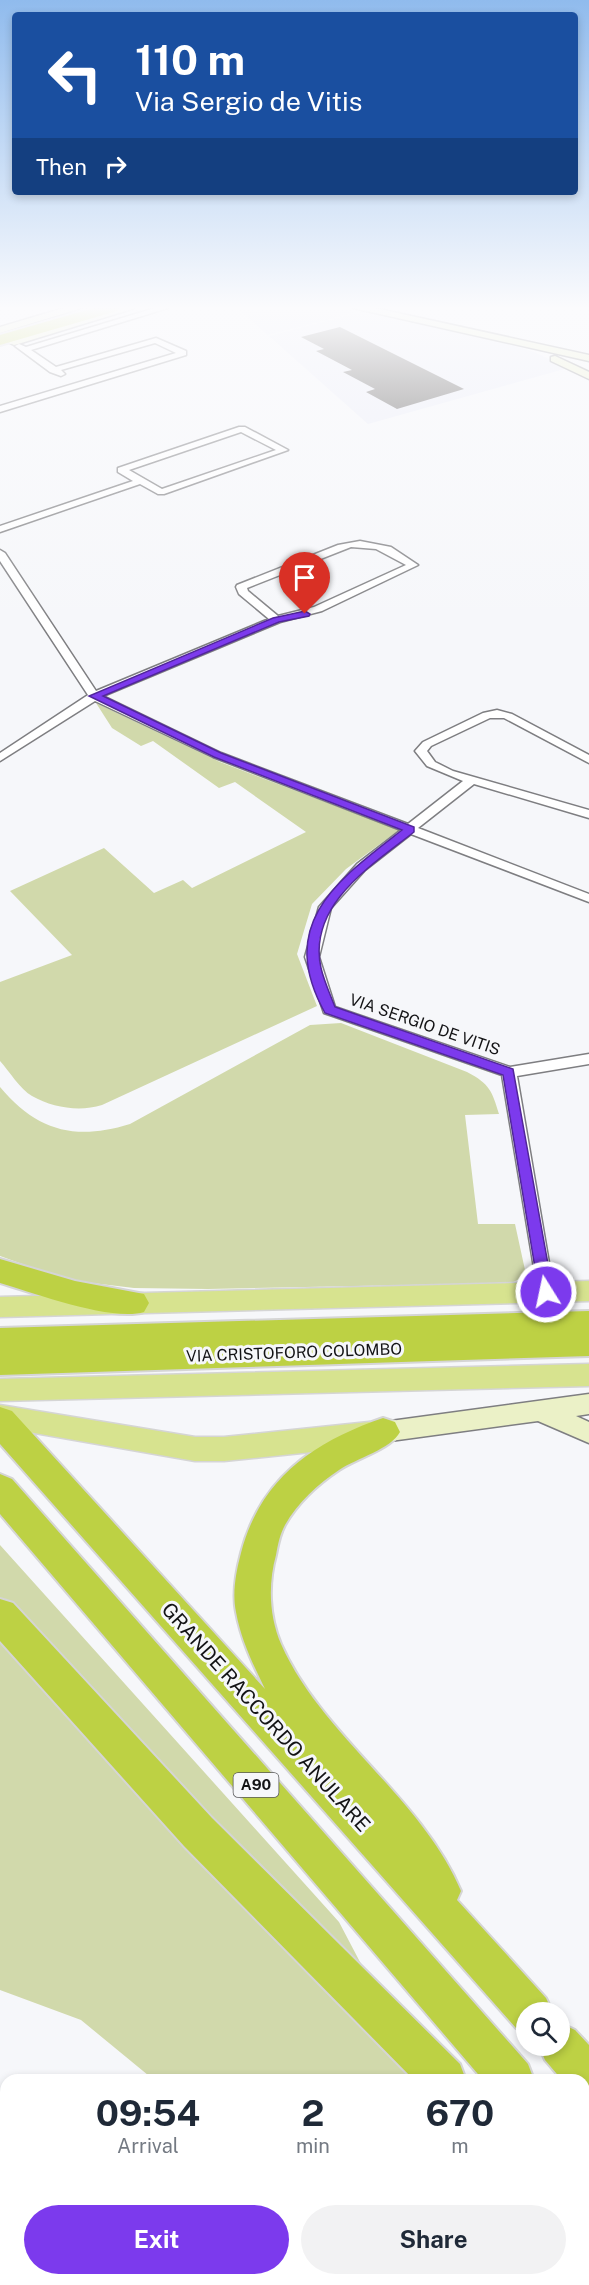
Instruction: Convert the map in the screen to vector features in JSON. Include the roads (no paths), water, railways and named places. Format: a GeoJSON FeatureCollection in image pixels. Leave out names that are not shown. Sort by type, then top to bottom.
{"type":"FeatureCollection","features":[{"type":"Feature","properties":{"kind":"highway"},"geometry":{"type":"LineString","coordinates":[[0,1271],[75,1293],[133,1303]]}},
{"type":"Feature","properties":{"kind":"highway","name":"VIA CRISTOFORO COLOMBO"},"geometry":{"type":"LineString","coordinates":[[0,1341],[589,1323]]}},
{"type":"Feature","properties":{"kind":"highway","name":"VIA CRISTOFORO COLOMBO"},"geometry":{"type":"LineString","coordinates":[[0,1362],[589,1343]]}},
{"type":"Feature","properties":{"kind":"highway","name":"GRANDE RACCORDO ANULARE"},"geometry":{"type":"LineString","coordinates":[[3,1423],[521,2002]]}},
{"type":"Feature","properties":{"kind":"highway"},"geometry":{"type":"LineString","coordinates":[[383,1432],[333,1455],[311,1470],[282,1500],[266,1527],[256,1553],[250,1593],[251,1610],[264,1651],[300,1708],[410,1846],[491,1968]]}},
{"type":"Feature","properties":{"kind":"highway","name":"A90"},"geometry":{"type":"LineString","coordinates":[[0,1490],[507,2074]]}},
{"type":"Feature","properties":{"kind":"highway"},"geometry":{"type":"LineString","coordinates":[[0,1615],[198,1832],[438,2074]]}},
{"type":"Feature","properties":{"kind":"highway"},"geometry":{"type":"LineString","coordinates":[[570,2056],[585,2074]]}},
{"type":"Feature","properties":{"kind":"main road"},"geometry":{"type":"LineString","coordinates":[[0,1307],[589,1291]]}},
{"type":"Feature","properties":{"kind":"main road","name":"VIA CRISTOFORO COLOMBO"},"geometry":{"type":"LineString","coordinates":[[0,1390],[589,1375]]}},
{"type":"Feature","properties":{"kind":"main road"},"geometry":{"type":"LineString","coordinates":[[3,1423],[195,1449],[224,1449],[383,1432]]}},
{"type":"Feature","properties":{"kind":"street"},"geometry":{"type":"LineString","coordinates":[[0,529],[141,481],[161,492],[284,450],[242,429],[121,470],[141,481]]}},
{"type":"Feature","properties":{"kind":"street"},"geometry":{"type":"LineString","coordinates":[[0,758],[94,696],[276,620],[318,609],[380,582],[413,564],[375,544],[358,542],[240,587],[276,620]]}},
{"type":"Feature","properties":{"kind":"street"},"geometry":{"type":"LineString","coordinates":[[0,554],[94,696],[218,755],[589,898]]}},
{"type":"Feature","properties":{"kind":"street"},"geometry":{"type":"LineString","coordinates":[[589,760],[508,716],[491,714],[427,744],[421,750],[423,755],[437,768],[470,781],[589,814]]}},
{"type":"Feature","properties":{"kind":"street"},"geometry":{"type":"LineString","coordinates":[[410,830],[470,781]]}},
{"type":"Feature","properties":{"kind":"street","name":"VIA SERGIO DE VITIS"},"geometry":{"type":"LineString","coordinates":[[410,830],[355,873],[331,898],[323,911],[312,957],[329,1010],[509,1072]]}},
{"type":"Feature","properties":{"kind":"street"},"geometry":{"type":"LineString","coordinates":[[546,1292],[509,1072],[589,1059]]}},
{"type":"Feature","properties":{"kind":"street"},"geometry":{"type":"LineString","coordinates":[[383,1432],[589,1404]]}},
{"type":"Feature","properties":{"kind":"street"},"geometry":{"type":"LineString","coordinates":[[541,1410],[589,1433]]}}]}
